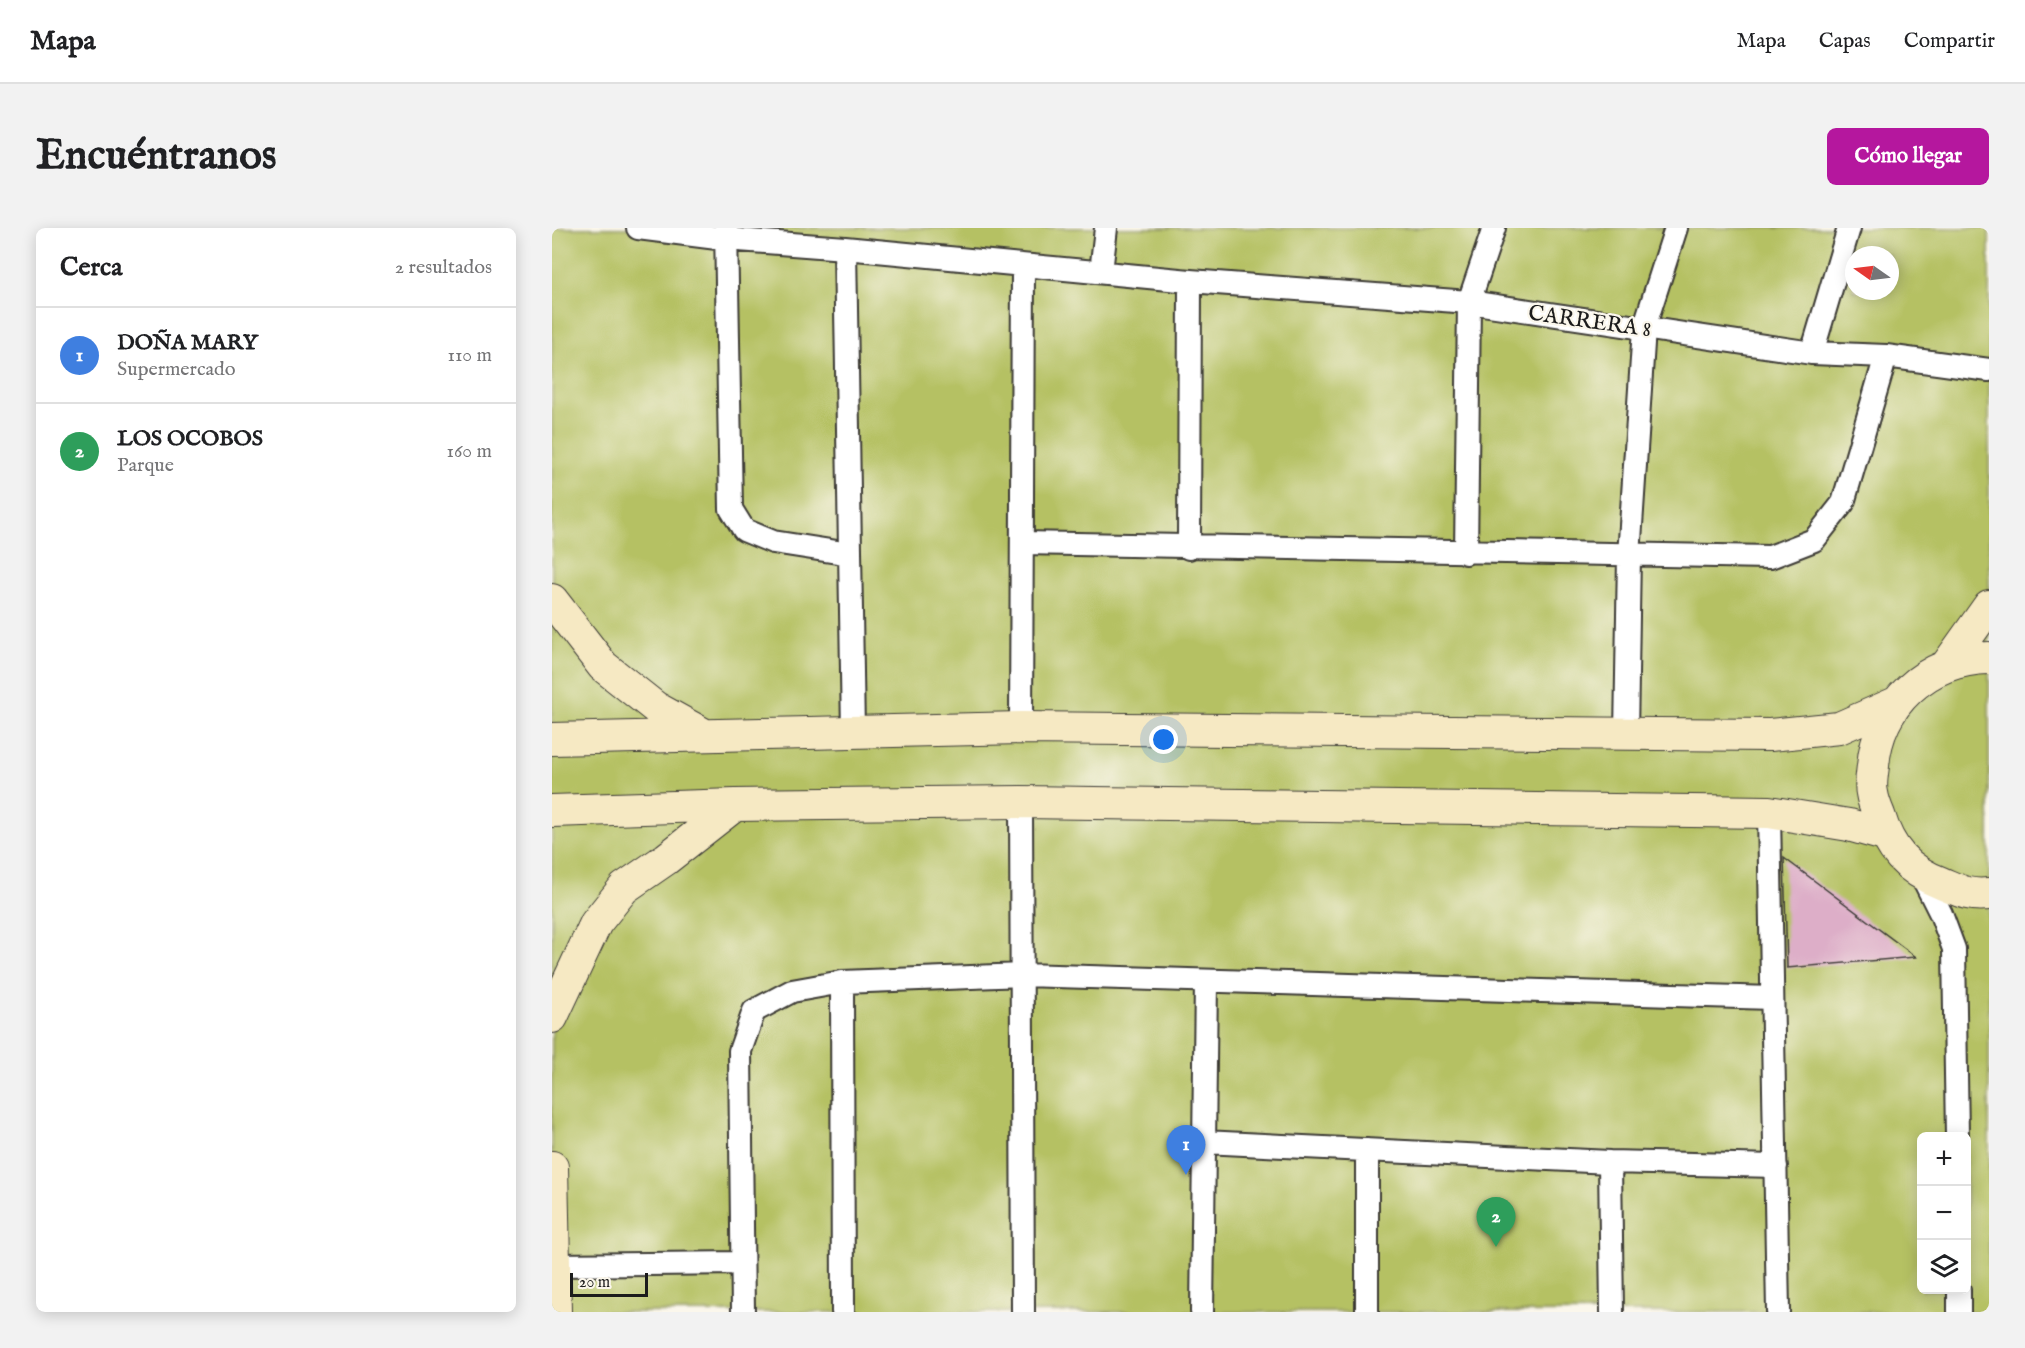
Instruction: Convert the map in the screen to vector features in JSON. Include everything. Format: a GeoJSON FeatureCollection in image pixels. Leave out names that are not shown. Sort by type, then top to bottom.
{"type":"FeatureCollection","features":[{"type":"Feature","properties":{"kind":"main road"},"geometry":{"type":"LineString","coordinates":[[552,600],[603,666],[657,708],[704,735]]}},
{"type":"Feature","properties":{"kind":"main road"},"geometry":{"type":"LineString","coordinates":[[1947,665],[1989,606]]}},
{"type":"Feature","properties":{"kind":"main road"},"geometry":{"type":"LineString","coordinates":[[1989,658],[1973,658],[1947,665],[1926,675],[1896,703],[1875,745],[1871,791],[1885,836],[1902,858],[1922,876],[1972,896],[1989,894]]}},
{"type":"Feature","properties":{"kind":"main road"},"geometry":{"type":"LineString","coordinates":[[552,740],[1021,728],[1770,735],[1839,728],[1896,703]]}},
{"type":"Feature","properties":{"kind":"main road"},"geometry":{"type":"LineString","coordinates":[[552,812],[735,805],[1021,802],[1768,812],[1849,825],[1885,836]]}},
{"type":"Feature","properties":{"kind":"main road"},"geometry":{"type":"LineString","coordinates":[[552,1017],[596,923],[624,888],[666,859],[735,805]]}},
{"type":"Feature","properties":{"kind":"main road"},"geometry":{"type":"LineString","coordinates":[[552,1167],[555,1312]]}},
{"type":"Feature","properties":{"kind":"street","name":"CARRERA 8"},"geometry":{"type":"LineString","coordinates":[[638,228],[725,234],[1023,266],[1190,281],[1469,302],[1812,352],[1886,356],[1989,370]]}},
{"type":"Feature","properties":{"kind":"street"},"geometry":{"type":"LineString","coordinates":[[1101,272],[1106,228]]}},
{"type":"Feature","properties":{"kind":"street"},"geometry":{"type":"LineString","coordinates":[[1466,553],[1469,302],[1494,228]]}},
{"type":"Feature","properties":{"kind":"street"},"geometry":{"type":"LineString","coordinates":[[1626,734],[1629,556],[1644,327],[1676,228]]}},
{"type":"Feature","properties":{"kind":"street"},"geometry":{"type":"LineString","coordinates":[[1812,352],[1849,228]]}},
{"type":"Feature","properties":{"kind":"street"},"geometry":{"type":"LineString","coordinates":[[725,234],[731,509],[744,530],[773,542],[850,554]]}},
{"type":"Feature","properties":{"kind":"street"},"geometry":{"type":"LineString","coordinates":[[845,248],[853,732]]}},
{"type":"Feature","properties":{"kind":"street"},"geometry":{"type":"LineString","coordinates":[[1021,728],[1023,266]]}},
{"type":"Feature","properties":{"kind":"street"},"geometry":{"type":"LineString","coordinates":[[1189,548],[1190,281]]}},
{"type":"Feature","properties":{"kind":"street"},"geometry":{"type":"LineString","coordinates":[[1022,543],[1189,548],[1770,557],[1814,540],[1843,503],[1886,356]]}},
{"type":"Feature","properties":{"kind":"street"},"geometry":{"type":"LineString","coordinates":[[1021,802],[1023,1312]]}},
{"type":"Feature","properties":{"kind":"street"},"geometry":{"type":"LineString","coordinates":[[1768,812],[1778,1312]]}},
{"type":"Feature","properties":{"kind":"street"},"geometry":{"type":"LineString","coordinates":[[1922,876],[1941,914],[1954,949],[1957,1132]]}},
{"type":"Feature","properties":{"kind":"street"},"geometry":{"type":"LineString","coordinates":[[743,1312],[740,1051],[754,1011],[792,991],[842,982],[1023,975],[1772,998]]}},
{"type":"Feature","properties":{"kind":"street"},"geometry":{"type":"LineString","coordinates":[[1202,1312],[1206,981]]}},
{"type":"Feature","properties":{"kind":"street"},"geometry":{"type":"LineString","coordinates":[[842,982],[843,1312]]}},
{"type":"Feature","properties":{"kind":"street"},"geometry":{"type":"LineString","coordinates":[[1204,1142],[1610,1162],[1776,1166]]}},
{"type":"Feature","properties":{"kind":"street"},"geometry":{"type":"LineString","coordinates":[[1367,1150],[1367,1312]]}},
{"type":"Feature","properties":{"kind":"street"},"geometry":{"type":"LineString","coordinates":[[1610,1162],[1612,1312]]}},
{"type":"Feature","properties":{"kind":"street"},"geometry":{"type":"LineString","coordinates":[[554,1265],[742,1263]]}},
{"type":"Feature","properties":{"kind":"street"},"geometry":{"type":"LineString","coordinates":[[1959,1294],[1959,1312]]}},
{"type":"Feature","properties":{"kind":"green space"},"geometry":{"type":"Polygon","coordinates":[[[552,228],[1989,228],[1989,1312],[552,1312],[552,228]]]}},
{"type":"Feature","properties":{"kind":"building"},"geometry":{"type":"Polygon","coordinates":[[[1784,858],[1916,957],[1787,968],[1784,858]]]}},
{"type":"Feature","properties":{"kind":"place","name":"DOÑA MARY"},"geometry":{"type":"Point","coordinates":[1186,1175]}},
{"type":"Feature","properties":{"kind":"place","name":"LOS OCOBOS"},"geometry":{"type":"Point","coordinates":[1496,1247]}}]}
